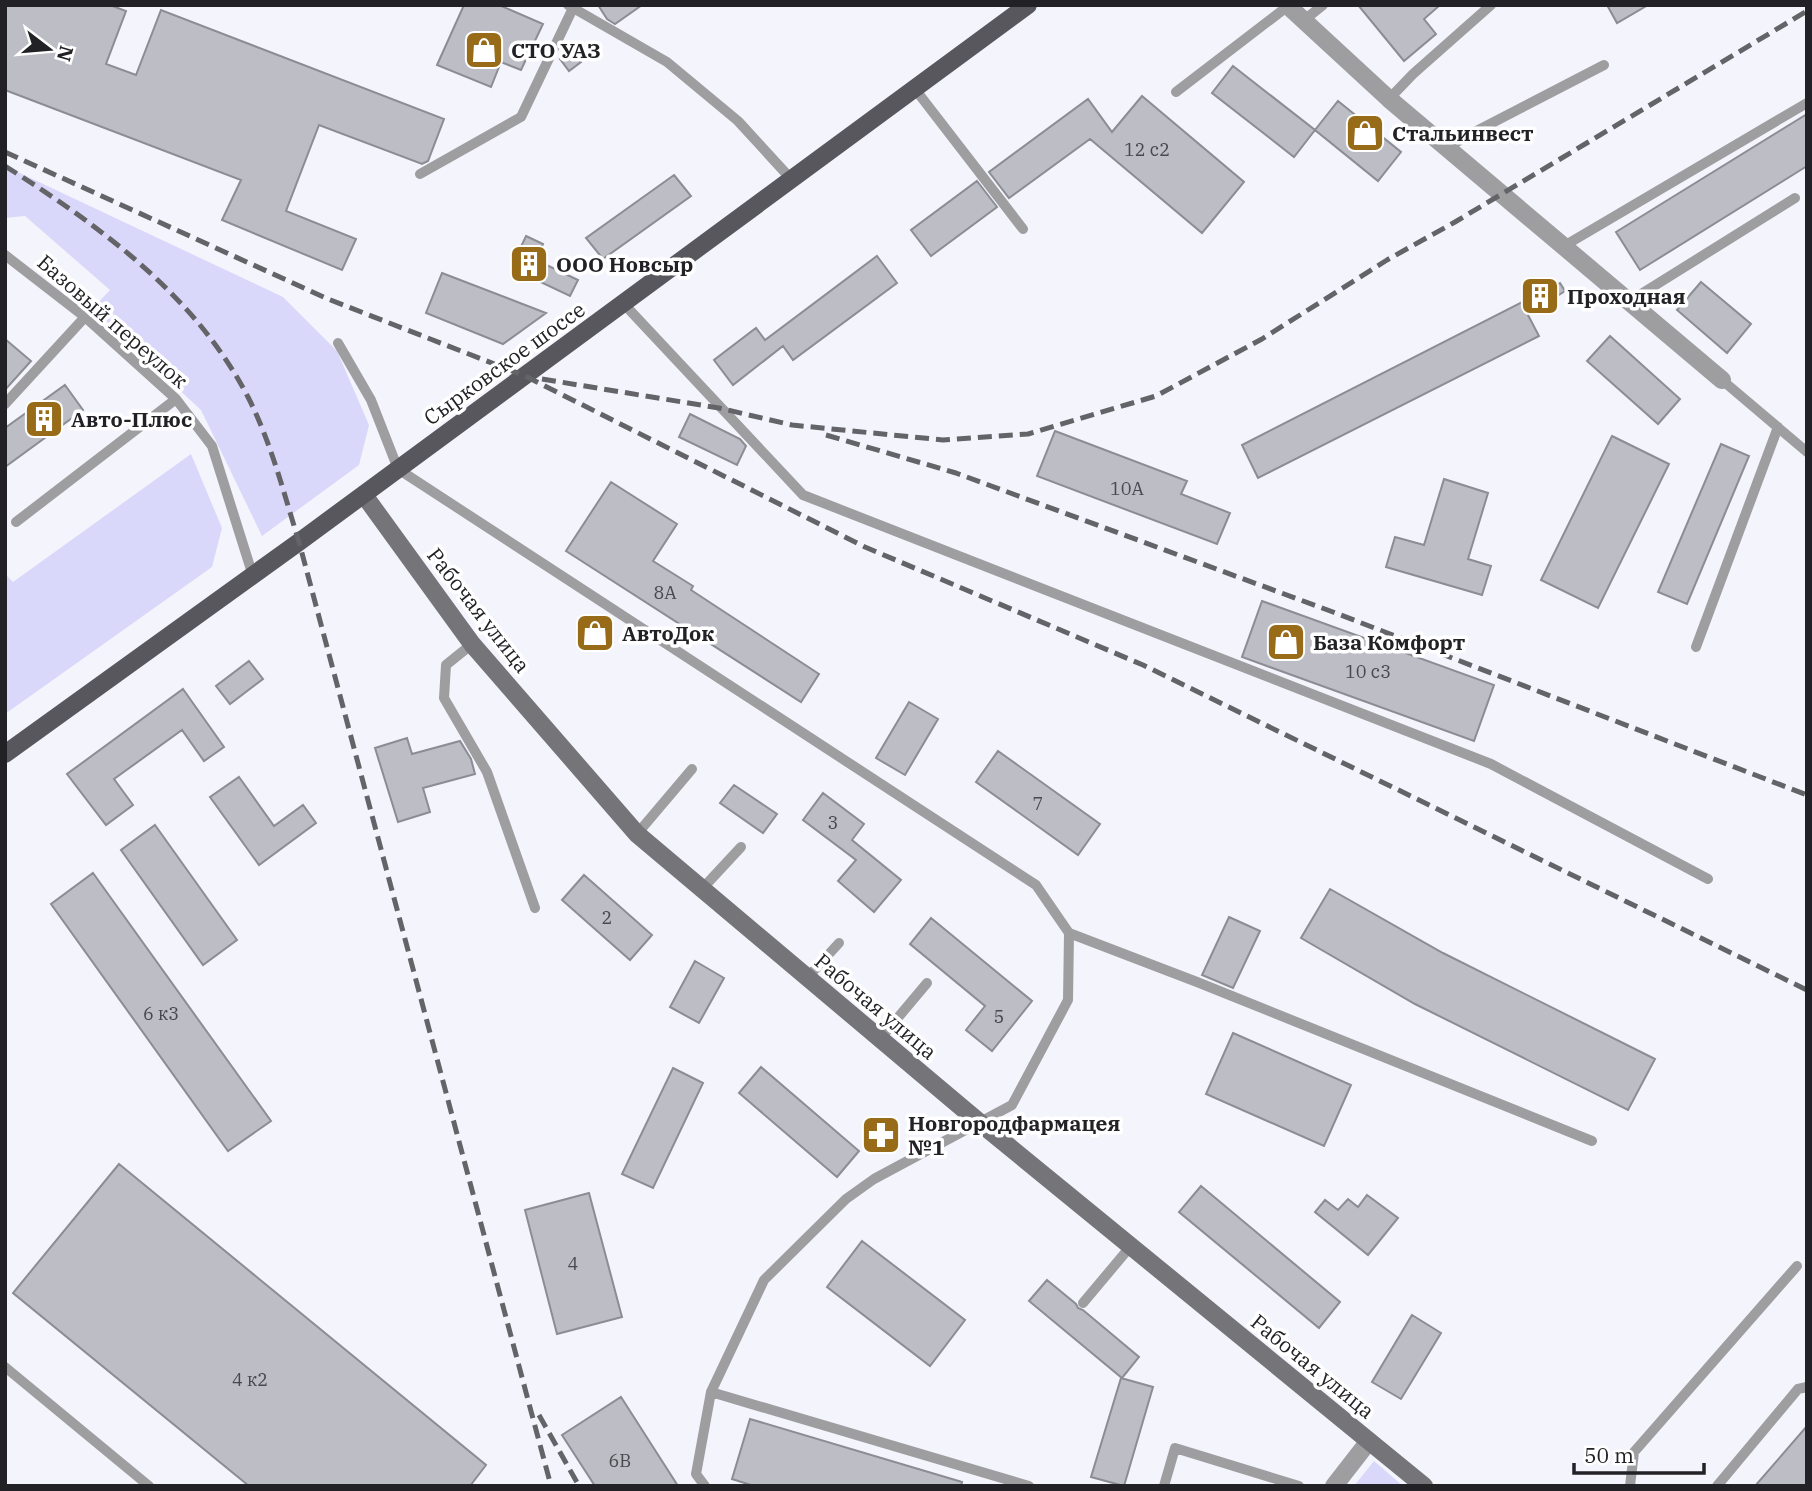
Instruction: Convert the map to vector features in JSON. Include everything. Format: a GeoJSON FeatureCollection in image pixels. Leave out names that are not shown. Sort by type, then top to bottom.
{"type":"FeatureCollection","features":[{"type":"Feature","properties":{"kind":"main road","name":"Сырковское шоссе"},"geometry":{"type":"LineString","coordinates":[[5,754],[364,495],[1028,5]]}},
{"type":"Feature","properties":{"kind":"main road","name":"Рабочая улица"},"geometry":{"type":"LineString","coordinates":[[364,495],[472,644],[637,834],[979,1122],[1424,1486]]}},
{"type":"Feature","properties":{"kind":"street"},"geometry":{"type":"LineString","coordinates":[[1287,6],[1447,149],[1723,380]]}},
{"type":"Feature","properties":{"kind":"street"},"geometry":{"type":"LineString","coordinates":[[1334,1486],[1369,1441]]}},
{"type":"Feature","properties":{"kind":"lane"},"geometry":{"type":"LineString","coordinates":[[1303,21],[1323,5]]}},
{"type":"Feature","properties":{"kind":"lane"},"geometry":{"type":"LineString","coordinates":[[1389,99],[1413,74],[1491,5]]}},
{"type":"Feature","properties":{"kind":"lane"},"geometry":{"type":"LineString","coordinates":[[420,174],[521,117],[570,6],[667,62],[738,121],[792,180]]}},
{"type":"Feature","properties":{"kind":"lane"},"geometry":{"type":"LineString","coordinates":[[1176,92],[1287,6]]}},
{"type":"Feature","properties":{"kind":"lane"},"geometry":{"type":"LineString","coordinates":[[1447,149],[1463,138],[1604,65]]}},
{"type":"Feature","properties":{"kind":"lane"},"geometry":{"type":"LineString","coordinates":[[915,89],[1023,229]]}},
{"type":"Feature","properties":{"kind":"lane"},"geometry":{"type":"LineString","coordinates":[[1564,246],[1807,103]]}},
{"type":"Feature","properties":{"kind":"lane"},"geometry":{"type":"LineString","coordinates":[[1630,300],[1795,198]]}},
{"type":"Feature","properties":{"kind":"lane","name":"Базовый переулок"},"geometry":{"type":"LineString","coordinates":[[5,255],[85,317],[176,399],[212,446],[253,576]]}},
{"type":"Feature","properties":{"kind":"lane"},"geometry":{"type":"LineString","coordinates":[[623,303],[803,495],[1491,764],[1708,879]]}},
{"type":"Feature","properties":{"kind":"lane"},"geometry":{"type":"LineString","coordinates":[[5,404],[85,317]]}},
{"type":"Feature","properties":{"kind":"lane"},"geometry":{"type":"LineString","coordinates":[[338,343],[371,400],[398,469],[1036,885],[1069,933],[1592,1141]]}},
{"type":"Feature","properties":{"kind":"lane"},"geometry":{"type":"LineString","coordinates":[[1723,380],[1807,452]]}},
{"type":"Feature","properties":{"kind":"lane"},"geometry":{"type":"LineString","coordinates":[[16,522],[176,399]]}},
{"type":"Feature","properties":{"kind":"lane"},"geometry":{"type":"LineString","coordinates":[[1696,647],[1778,427]]}},
{"type":"Feature","properties":{"kind":"lane"},"geometry":{"type":"LineString","coordinates":[[472,644],[446,665],[444,698],[487,772],[535,908]]}},
{"type":"Feature","properties":{"kind":"lane"},"geometry":{"type":"LineString","coordinates":[[637,834],[692,769]]}},
{"type":"Feature","properties":{"kind":"lane"},"geometry":{"type":"LineString","coordinates":[[702,889],[741,847]]}},
{"type":"Feature","properties":{"kind":"lane"},"geometry":{"type":"LineString","coordinates":[[705,1486],[696,1474],[712,1392],[764,1280],[846,1199],[874,1179],[1012,1105],[1068,999],[1069,933]]}},
{"type":"Feature","properties":{"kind":"lane"},"geometry":{"type":"LineString","coordinates":[[807,978],[839,943]]}},
{"type":"Feature","properties":{"kind":"lane"},"geometry":{"type":"LineString","coordinates":[[880,1039],[927,983]]}},
{"type":"Feature","properties":{"kind":"lane"},"geometry":{"type":"LineString","coordinates":[[1083,1303],[1130,1247]]}},
{"type":"Feature","properties":{"kind":"lane"},"geometry":{"type":"LineString","coordinates":[[1630,1486],[1634,1452],[1797,1266]]}},
{"type":"Feature","properties":{"kind":"lane"},"geometry":{"type":"LineString","coordinates":[[5,1367],[149,1486]]}},
{"type":"Feature","properties":{"kind":"lane"},"geometry":{"type":"LineString","coordinates":[[1717,1486],[1798,1390],[1807,1387]]}},
{"type":"Feature","properties":{"kind":"lane"},"geometry":{"type":"LineString","coordinates":[[712,1392],[1028,1486]]}},
{"type":"Feature","properties":{"kind":"lane"},"geometry":{"type":"LineString","coordinates":[[1164,1486],[1175,1448],[1299,1486]]}},
{"type":"Feature","properties":{"kind":"shaded area"},"geometry":{"type":"Polygon","coordinates":[[[5,166],[283,297],[337,351],[369,425],[359,465],[262,536],[201,410],[92,309],[110,290],[25,216],[5,218],[5,166]]]}},
{"type":"Feature","properties":{"kind":"shaded area"},"geometry":{"type":"Polygon","coordinates":[[[191,454],[222,528],[212,567],[5,714],[5,574],[13,582],[191,454]]]}},
{"type":"Feature","properties":{"kind":"shaded area"},"geometry":{"type":"Polygon","coordinates":[[[1374,1461],[1403,1486],[1354,1486],[1374,1461]]]}},
{"type":"Feature","properties":{"kind":"building"},"geometry":{"type":"Polygon","coordinates":[[[5,5],[110,5],[126,11],[106,64],[136,75],[161,10],[444,119],[428,161],[422,164],[319,125],[286,211],[356,239],[342,270],[222,220],[241,180],[5,90],[5,5]]]}},
{"type":"Feature","properties":{"kind":"building"},"geometry":{"type":"Polygon","coordinates":[[[464,5],[499,5],[543,24],[521,70],[501,62],[491,87],[437,65],[464,5]]]}},
{"type":"Feature","properties":{"kind":"building"},"geometry":{"type":"Polygon","coordinates":[[[598,5],[642,5],[615,24],[607,19],[598,5]]]}},
{"type":"Feature","properties":{"kind":"building"},"geometry":{"type":"Polygon","coordinates":[[[1358,5],[1440,5],[1424,19],[1436,34],[1404,61],[1358,5]]]}},
{"type":"Feature","properties":{"kind":"building"},"geometry":{"type":"Polygon","coordinates":[[[1607,5],[1648,5],[1617,23],[1607,5]]]}},
{"type":"Feature","properties":{"kind":"building"},"geometry":{"type":"Polygon","coordinates":[[[572,51],[581,62],[569,71],[560,59],[572,51]]]}},
{"type":"Feature","properties":{"kind":"building"},"geometry":{"type":"Polygon","coordinates":[[[1233,66],[1315,130],[1294,157],[1212,93],[1233,66]]]}},
{"type":"Feature","properties":{"kind":"building"},"geometry":{"type":"Polygon","coordinates":[[[1142,96],[1244,182],[1202,233],[1090,139],[1009,198],[989,172],[1088,99],[1112,132],[1142,96]]]}},
{"type":"Feature","properties":{"kind":"building"},"geometry":{"type":"Polygon","coordinates":[[[1338,101],[1401,152],[1378,181],[1315,130],[1338,101]]]}},
{"type":"Feature","properties":{"kind":"building"},"geometry":{"type":"Polygon","coordinates":[[[1807,114],[1807,166],[1640,270],[1616,232],[1807,114]]]}},
{"type":"Feature","properties":{"kind":"building"},"geometry":{"type":"Polygon","coordinates":[[[674,175],[691,196],[603,259],[586,238],[674,175]]]}},
{"type":"Feature","properties":{"kind":"building"},"geometry":{"type":"Polygon","coordinates":[[[977,181],[997,207],[931,256],[911,230],[977,181]]]}},
{"type":"Feature","properties":{"kind":"building","name":"ООО Новсыр"},"geometry":{"type":"Polygon","coordinates":[[[526,236],[543,244],[536,260],[578,280],[570,296],[511,268],[526,236]]]}},
{"type":"Feature","properties":{"kind":"building"},"geometry":{"type":"Polygon","coordinates":[[[877,256],[897,283],[793,360],[783,346],[733,385],[714,360],[756,328],[765,340],[877,256]]]}},
{"type":"Feature","properties":{"kind":"building"},"geometry":{"type":"Polygon","coordinates":[[[442,273],[546,313],[503,344],[426,313],[442,273]]]}},
{"type":"Feature","properties":{"kind":"building"},"geometry":{"type":"Polygon","coordinates":[[[1701,282],[1751,324],[1727,353],[1677,310],[1701,282]]]}},
{"type":"Feature","properties":{"kind":"building"},"geometry":{"type":"Polygon","coordinates":[[[1560,283],[1565,291],[1528,315],[1539,336],[1258,478],[1242,445],[1532,297],[1528,292],[1541,284],[1545,291],[1560,283]]]}},
{"type":"Feature","properties":{"kind":"building"},"geometry":{"type":"Polygon","coordinates":[[[1610,336],[1680,399],[1658,424],[1587,361],[1610,336]]]}},
{"type":"Feature","properties":{"kind":"building"},"geometry":{"type":"Polygon","coordinates":[[[5,339],[31,361],[5,390],[5,339]]]}},
{"type":"Feature","properties":{"kind":"building","name":"Авто-Плюс"},"geometry":{"type":"Polygon","coordinates":[[[65,385],[83,410],[5,467],[5,428],[65,385]]]}},
{"type":"Feature","properties":{"kind":"building"},"geometry":{"type":"Polygon","coordinates":[[[690,414],[740,439],[746,446],[737,465],[679,437],[690,414]]]}},
{"type":"Feature","properties":{"kind":"building"},"geometry":{"type":"Polygon","coordinates":[[[1055,431],[1187,481],[1181,494],[1230,513],[1217,544],[1037,476],[1055,431]]]}},
{"type":"Feature","properties":{"kind":"building"},"geometry":{"type":"Polygon","coordinates":[[[1612,436],[1669,464],[1598,608],[1541,580],[1612,436]]]}},
{"type":"Feature","properties":{"kind":"building"},"geometry":{"type":"Polygon","coordinates":[[[1721,444],[1749,456],[1687,604],[1658,592],[1721,444]]]}},
{"type":"Feature","properties":{"kind":"building"},"geometry":{"type":"Polygon","coordinates":[[[1444,479],[1488,493],[1468,559],[1491,566],[1482,595],[1386,567],[1395,537],[1424,545],[1444,479]]]}},
{"type":"Feature","properties":{"kind":"building"},"geometry":{"type":"Polygon","coordinates":[[[611,482],[677,524],[653,561],[693,586],[691,590],[819,674],[801,702],[566,551],[611,482]]]}},
{"type":"Feature","properties":{"kind":"building"},"geometry":{"type":"Polygon","coordinates":[[[1262,601],[1494,685],[1474,741],[1242,657],[1262,601]]]}},
{"type":"Feature","properties":{"kind":"building"},"geometry":{"type":"Polygon","coordinates":[[[249,661],[263,679],[230,704],[216,686],[249,661]]]}},
{"type":"Feature","properties":{"kind":"building"},"geometry":{"type":"Polygon","coordinates":[[[183,689],[224,747],[204,761],[182,730],[114,779],[133,805],[106,825],[67,774],[183,689]]]}},
{"type":"Feature","properties":{"kind":"building"},"geometry":{"type":"Polygon","coordinates":[[[909,702],[938,719],[905,775],[876,758],[909,702]]]}},
{"type":"Feature","properties":{"kind":"building"},"geometry":{"type":"Polygon","coordinates":[[[407,738],[412,754],[460,741],[471,759],[475,774],[423,788],[430,812],[398,822],[375,748],[407,738]]]}},
{"type":"Feature","properties":{"kind":"building"},"geometry":{"type":"Polygon","coordinates":[[[998,751],[1100,824],[1078,855],[976,782],[998,751]]]}},
{"type":"Feature","properties":{"kind":"building"},"geometry":{"type":"Polygon","coordinates":[[[239,777],[274,826],[303,805],[316,823],[259,865],[210,797],[239,777]]]}},
{"type":"Feature","properties":{"kind":"building"},"geometry":{"type":"Polygon","coordinates":[[[734,785],[777,814],[763,833],[720,803],[734,785]]]}},
{"type":"Feature","properties":{"kind":"building"},"geometry":{"type":"Polygon","coordinates":[[[823,793],[864,824],[852,840],[901,880],[874,912],[838,881],[856,860],[803,820],[823,793]]]}},
{"type":"Feature","properties":{"kind":"building"},"geometry":{"type":"Polygon","coordinates":[[[155,825],[237,940],[203,965],[121,850],[155,825]]]}},
{"type":"Feature","properties":{"kind":"building"},"geometry":{"type":"Polygon","coordinates":[[[93,873],[271,1121],[228,1151],[51,904],[93,873]]]}},
{"type":"Feature","properties":{"kind":"building"},"geometry":{"type":"Polygon","coordinates":[[[584,875],[652,935],[630,960],[562,900],[584,875]]]}},
{"type":"Feature","properties":{"kind":"building"},"geometry":{"type":"Polygon","coordinates":[[[1330,889],[1443,953],[1655,1059],[1628,1110],[1415,1004],[1301,938],[1330,889]]]}},
{"type":"Feature","properties":{"kind":"building"},"geometry":{"type":"Polygon","coordinates":[[[1229,917],[1260,931],[1233,988],[1202,975],[1229,917]]]}},
{"type":"Feature","properties":{"kind":"building"},"geometry":{"type":"Polygon","coordinates":[[[931,918],[1032,1001],[992,1051],[966,1030],[985,1006],[910,944],[931,918]]]}},
{"type":"Feature","properties":{"kind":"building"},"geometry":{"type":"Polygon","coordinates":[[[695,961],[724,978],[699,1023],[670,1007],[695,961]]]}},
{"type":"Feature","properties":{"kind":"building"},"geometry":{"type":"Polygon","coordinates":[[[1233,1033],[1351,1085],[1324,1146],[1206,1094],[1233,1033]]]}},
{"type":"Feature","properties":{"kind":"building"},"geometry":{"type":"Polygon","coordinates":[[[761,1067],[859,1151],[837,1177],[739,1093],[761,1067]]]}},
{"type":"Feature","properties":{"kind":"building"},"geometry":{"type":"Polygon","coordinates":[[[673,1068],[703,1083],[653,1188],[622,1174],[673,1068]]]}},
{"type":"Feature","properties":{"kind":"building"},"geometry":{"type":"Polygon","coordinates":[[[119,1164],[486,1465],[470,1486],[249,1486],[13,1293],[119,1164]]]}},
{"type":"Feature","properties":{"kind":"building"},"geometry":{"type":"Polygon","coordinates":[[[1201,1186],[1340,1302],[1319,1328],[1179,1212],[1201,1186]]]}},
{"type":"Feature","properties":{"kind":"building"},"geometry":{"type":"Polygon","coordinates":[[[589,1193],[622,1317],[557,1334],[525,1210],[589,1193]]]}},
{"type":"Feature","properties":{"kind":"building"},"geometry":{"type":"Polygon","coordinates":[[[1367,1195],[1398,1218],[1368,1255],[1315,1212],[1325,1200],[1338,1210],[1348,1199],[1358,1207],[1367,1195]]]}},
{"type":"Feature","properties":{"kind":"building"},"geometry":{"type":"Polygon","coordinates":[[[862,1241],[965,1320],[930,1366],[827,1287],[862,1241]]]}},
{"type":"Feature","properties":{"kind":"building"},"geometry":{"type":"Polygon","coordinates":[[[1047,1280],[1139,1357],[1122,1378],[1029,1301],[1047,1280]]]}},
{"type":"Feature","properties":{"kind":"building"},"geometry":{"type":"Polygon","coordinates":[[[1412,1315],[1441,1333],[1401,1399],[1372,1382],[1412,1315]]]}},
{"type":"Feature","properties":{"kind":"building"},"geometry":{"type":"Polygon","coordinates":[[[1121,1378],[1153,1387],[1124,1486],[1091,1477],[1121,1378]]]}},
{"type":"Feature","properties":{"kind":"building"},"geometry":{"type":"Polygon","coordinates":[[[621,1397],[678,1486],[595,1486],[562,1435],[621,1397]]]}},
{"type":"Feature","properties":{"kind":"building"},"geometry":{"type":"Polygon","coordinates":[[[750,1419],[962,1482],[961,1486],[754,1486],[732,1479],[750,1419]]]}},
{"type":"Feature","properties":{"kind":"building"},"geometry":{"type":"Polygon","coordinates":[[[1807,1426],[1807,1486],[1755,1486],[1807,1426]]]}},
{"type":"Feature","properties":{"kind":"railway"},"geometry":{"type":"LineString","coordinates":[[542,379],[719,408],[792,425],[943,440],[1028,434],[1156,396],[1262,339],[1387,260],[1807,11]]}},
{"type":"Feature","properties":{"kind":"railway"},"geometry":{"type":"LineString","coordinates":[[5,152],[328,299],[525,376],[865,547],[1143,665],[1807,990]]}},
{"type":"Feature","properties":{"kind":"railway"},"geometry":{"type":"LineString","coordinates":[[5,166],[110,239],[173,295],[201,326],[226,360],[248,397],[264,432],[299,542],[551,1486]]}},
{"type":"Feature","properties":{"kind":"railway"},"geometry":{"type":"LineString","coordinates":[[826,435],[956,473],[1333,612],[1807,795]]}},
{"type":"Feature","properties":{"kind":"railway"},"geometry":{"type":"LineString","coordinates":[[539,1415],[579,1486]]}},
{"type":"Feature","properties":{"kind":"place","name":"СТО УАЗ"},"geometry":{"type":"Point","coordinates":[484,50]}},
{"type":"Feature","properties":{"kind":"place","name":"Стальинвест"},"geometry":{"type":"Point","coordinates":[1365,133]}},
{"type":"Feature","properties":{"kind":"place","name":"ООО Новсыр"},"geometry":{"type":"Point","coordinates":[529,264]}},
{"type":"Feature","properties":{"kind":"place","name":"Проходная"},"geometry":{"type":"Point","coordinates":[1540,296]}},
{"type":"Feature","properties":{"kind":"place","name":"Авто-Плюс"},"geometry":{"type":"Point","coordinates":[44,419]}},
{"type":"Feature","properties":{"kind":"place","name":"АвтоДок"},"geometry":{"type":"Point","coordinates":[595,633]}},
{"type":"Feature","properties":{"kind":"place","name":"База Комфорт"},"geometry":{"type":"Point","coordinates":[1286,642]}},
{"type":"Feature","properties":{"kind":"place","name":"Новгородфармацея №1"},"geometry":{"type":"Point","coordinates":[881,1135]}}]}
